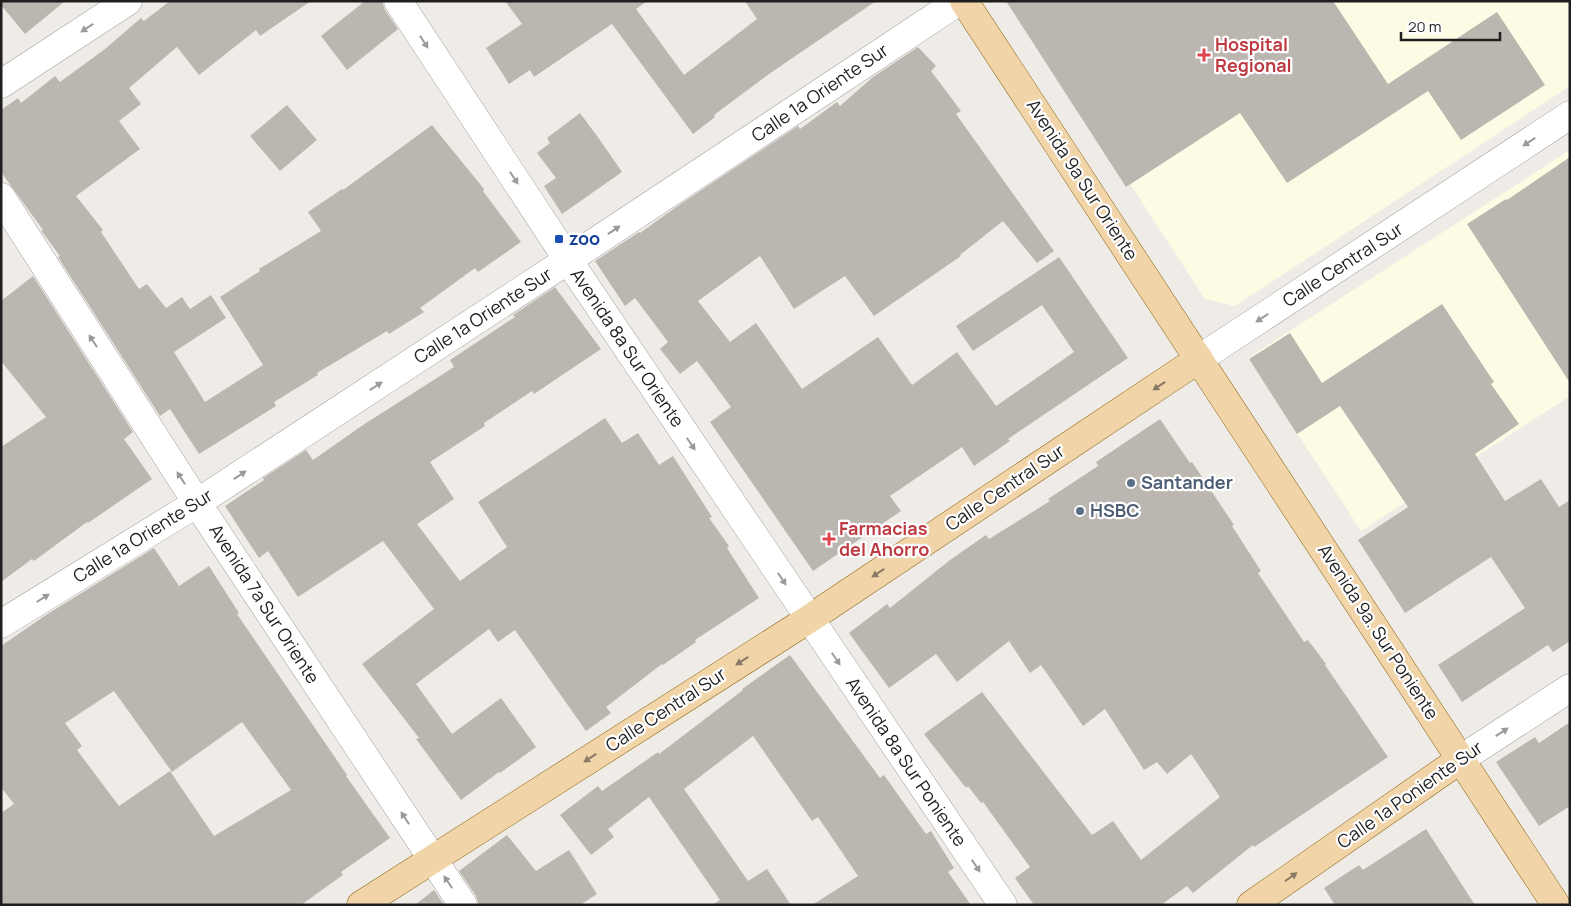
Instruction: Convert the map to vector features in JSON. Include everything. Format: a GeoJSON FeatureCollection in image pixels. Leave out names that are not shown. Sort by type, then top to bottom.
{"type":"FeatureCollection","features":[{"type":"Feature","properties":{"kind":"main road","name":"Avenida 9a Sur Oriente"},"geometry":{"type":"LineString","coordinates":[[964,1],[1200,359]]}},
{"type":"Feature","properties":{"kind":"main road","name":"Calle Central Sur"},"geometry":{"type":"LineString","coordinates":[[361,905],[809,619],[1200,359]]}},
{"type":"Feature","properties":{"kind":"main road","name":"Avenida 9a. Sur Poniente"},"geometry":{"type":"LineString","coordinates":[[1200,359],[1556,905]]}},
{"type":"Feature","properties":{"kind":"main road","name":"Calle 1a Poniente Sur"},"geometry":{"type":"LineString","coordinates":[[1251,905],[1461,759]]}},
{"type":"Feature","properties":{"kind":"street"},"geometry":{"type":"LineString","coordinates":[[1,84],[128,1]]}},
{"type":"Feature","properties":{"kind":"street","name":"Avenida 8a Sur Oriente"},"geometry":{"type":"LineString","coordinates":[[398,1],[568,260],[809,619]]}},
{"type":"Feature","properties":{"kind":"street","name":"Calle 1a Oriente Sur"},"geometry":{"type":"LineString","coordinates":[[1,624],[197,503],[959,1]]}},
{"type":"Feature","properties":{"kind":"street","name":"Calle Central Sur"},"geometry":{"type":"LineString","coordinates":[[1200,359],[1570,115]]}},
{"type":"Feature","properties":{"kind":"street","name":"Avenida 7a Sur Oriente"},"geometry":{"type":"LineString","coordinates":[[1,197],[197,503],[463,905]]}},
{"type":"Feature","properties":{"kind":"street","name":"Avenida 8a Sur Poniente"},"geometry":{"type":"LineString","coordinates":[[809,619],[1003,905]]}},
{"type":"Feature","properties":{"kind":"street","name":"Calle 1a Poniente Sur"},"geometry":{"type":"LineString","coordinates":[[1461,759],[1570,688]]}},
{"type":"Feature","properties":{"kind":"shaded area"},"geometry":{"type":"Polygon","coordinates":[[[1011,1],[1570,1],[1570,86],[1235,306],[1205,299],[1011,1]]]}},
{"type":"Feature","properties":{"kind":"shaded area"},"geometry":{"type":"Polygon","coordinates":[[[1570,150],[1570,396],[1361,531],[1248,358],[1570,150]]]}},
{"type":"Feature","properties":{"kind":"building"},"geometry":{"type":"Polygon","coordinates":[[[1,1],[65,1],[25,34],[1,5],[1,1]]]}},
{"type":"Feature","properties":{"kind":"building"},"geometry":{"type":"Polygon","coordinates":[[[170,1],[311,1],[260,36],[256,30],[199,75],[177,47],[129,88],[141,104],[119,121],[140,149],[76,196],[103,230],[101,232],[139,289],[147,284],[166,308],[182,297],[190,309],[211,295],[226,318],[174,352],[205,402],[263,365],[220,297],[260,271],[259,269],[321,231],[308,212],[343,190],[432,125],[484,189],[483,191],[521,242],[478,272],[475,268],[420,308],[424,312],[389,334],[387,331],[317,373],[318,375],[274,402],[276,406],[199,454],[170,409],[160,416],[58,257],[60,256],[1,172],[1,110],[18,98],[21,103],[55,76],[60,82],[105,49],[141,18],[144,21],[170,1]]]}},
{"type":"Feature","properties":{"kind":"building"},"geometry":{"type":"Polygon","coordinates":[[[365,1],[382,1],[385,10],[398,29],[347,70],[321,36],[365,1]]]}},
{"type":"Feature","properties":{"kind":"building"},"geometry":{"type":"Polygon","coordinates":[[[505,1],[647,1],[636,9],[684,75],[757,19],[745,1],[876,1],[769,74],[714,115],[715,117],[693,134],[612,24],[534,77],[530,70],[509,84],[486,48],[522,24],[505,1]]]}},
{"type":"Feature","properties":{"kind":"building","name":"Hospital Regional"},"geometry":{"type":"Polygon","coordinates":[[[1006,1],[1333,1],[1388,84],[1497,12],[1545,85],[1461,140],[1428,91],[1287,183],[1240,113],[1126,187],[1006,1]]]}},
{"type":"Feature","properties":{"kind":"building"},"geometry":{"type":"Polygon","coordinates":[[[918,47],[936,66],[931,71],[961,111],[956,114],[1054,251],[1037,263],[1003,221],[961,256],[874,316],[845,276],[794,309],[760,256],[698,301],[730,342],[756,323],[802,389],[878,337],[912,385],[957,352],[996,406],[1074,352],[1042,305],[973,351],[956,326],[1059,257],[1128,358],[1008,439],[1010,441],[974,466],[962,447],[890,496],[901,511],[813,571],[710,422],[731,407],[697,361],[680,374],[660,349],[668,342],[635,298],[625,306],[595,261],[640,233],[798,126],[800,129],[837,102],[840,106],[873,77],[918,47]]]}},
{"type":"Feature","properties":{"kind":"building"},"geometry":{"type":"Polygon","coordinates":[[[287,105],[317,140],[280,171],[250,136],[287,105]]]}},
{"type":"Feature","properties":{"kind":"building"},"geometry":{"type":"Polygon","coordinates":[[[580,113],[622,172],[562,214],[544,186],[556,178],[537,153],[550,143],[547,138],[580,113]]]}},
{"type":"Feature","properties":{"kind":"building"},"geometry":{"type":"Polygon","coordinates":[[[1570,157],[1570,383],[1467,224],[1507,200],[1570,157]]]}},
{"type":"Feature","properties":{"kind":"building"},"geometry":{"type":"Polygon","coordinates":[[[33,276],[133,432],[124,439],[152,479],[87,522],[34,561],[32,559],[1,582],[1,447],[46,417],[1,361],[1,301],[33,276]]]}},
{"type":"Feature","properties":{"kind":"building"},"geometry":{"type":"Polygon","coordinates":[[[555,287],[601,349],[534,394],[532,391],[484,423],[485,426],[430,462],[454,499],[417,524],[460,581],[507,547],[478,502],[605,418],[622,443],[638,433],[659,465],[673,456],[712,517],[709,518],[729,546],[727,548],[759,598],[695,640],[696,642],[662,664],[606,707],[611,713],[586,731],[515,630],[498,642],[489,629],[416,684],[452,734],[501,698],[536,747],[461,800],[416,739],[419,738],[362,664],[434,609],[383,541],[298,597],[268,551],[259,558],[225,506],[306,450],[313,460],[363,425],[454,367],[450,360],[515,317],[513,315],[555,287]]]}},
{"type":"Feature","properties":{"kind":"building"},"geometry":{"type":"Polygon","coordinates":[[[1442,304],[1494,382],[1491,384],[1519,424],[1475,454],[1505,501],[1541,479],[1559,507],[1570,500],[1570,641],[1553,652],[1548,645],[1462,702],[1438,665],[1525,608],[1491,557],[1405,613],[1358,540],[1408,507],[1340,406],[1297,434],[1249,359],[1290,333],[1322,383],[1442,304]]]}},
{"type":"Feature","properties":{"kind":"building"},"geometry":{"type":"Polygon","coordinates":[[[1160,419],[1190,463],[1192,462],[1234,525],[1232,526],[1261,571],[1258,573],[1304,642],[1308,640],[1326,664],[1388,757],[1254,847],[1253,845],[1193,893],[1187,886],[1161,905],[1034,905],[1015,878],[1030,867],[983,802],[981,803],[968,786],[966,788],[924,734],[982,692],[1092,835],[1113,821],[1141,860],[1220,797],[1191,754],[1167,774],[1157,762],[1144,770],[1105,709],[1083,726],[1041,665],[1030,673],[1009,641],[957,682],[936,654],[889,688],[849,633],[887,604],[890,608],[950,560],[986,535],[989,539],[1050,501],[1048,499],[1098,466],[1096,462],[1160,419]]]}},
{"type":"Feature","properties":{"kind":"building"},"geometry":{"type":"Polygon","coordinates":[[[154,548],[179,586],[209,566],[239,613],[237,614],[390,838],[341,872],[343,875],[301,905],[1,905],[1,813],[14,804],[1,787],[1,646],[46,615],[154,548]],[[114,691],[65,723],[82,746],[77,750],[119,806],[170,771],[214,836],[291,790],[242,722],[172,772],[114,691]]]}},
{"type":"Feature","properties":{"kind":"building"},"geometry":{"type":"Polygon","coordinates":[[[790,655],[880,778],[884,775],[926,834],[931,831],[954,868],[948,872],[971,905],[812,905],[858,876],[818,817],[812,821],[753,736],[684,789],[748,881],[767,869],[791,905],[712,905],[720,900],[649,797],[608,829],[614,837],[591,855],[560,815],[598,786],[602,791],[658,752],[659,754],[742,689],[790,655]]]}},
{"type":"Feature","properties":{"kind":"building"},"geometry":{"type":"Polygon","coordinates":[[[1570,722],[1570,806],[1539,826],[1496,762],[1535,737],[1539,743],[1570,722]]]}},
{"type":"Feature","properties":{"kind":"building"},"geometry":{"type":"Polygon","coordinates":[[[1426,829],[1475,905],[1335,905],[1324,888],[1359,865],[1363,870],[1426,829]]]}},
{"type":"Feature","properties":{"kind":"building"},"geometry":{"type":"Polygon","coordinates":[[[507,835],[536,871],[569,850],[597,894],[580,905],[479,905],[476,896],[459,871],[507,835]]]}},
{"type":"Feature","properties":{"kind":"building"},"geometry":{"type":"Polygon","coordinates":[[[434,890],[444,905],[415,905],[434,890]]]}},
{"type":"Feature","properties":{"kind":"place","name":"Hospital Regional"},"geometry":{"type":"Point","coordinates":[1204,55]}},
{"type":"Feature","properties":{"kind":"place","name":"zoo"},"geometry":{"type":"Point","coordinates":[559,239]}},
{"type":"Feature","properties":{"kind":"place","name":"Santander"},"geometry":{"type":"Point","coordinates":[1131,483]}},
{"type":"Feature","properties":{"kind":"place","name":"HSBC"},"geometry":{"type":"Point","coordinates":[1080,511]}},
{"type":"Feature","properties":{"kind":"place","name":"Farmacias del Ahorro"},"geometry":{"type":"Point","coordinates":[829,539]}}]}
